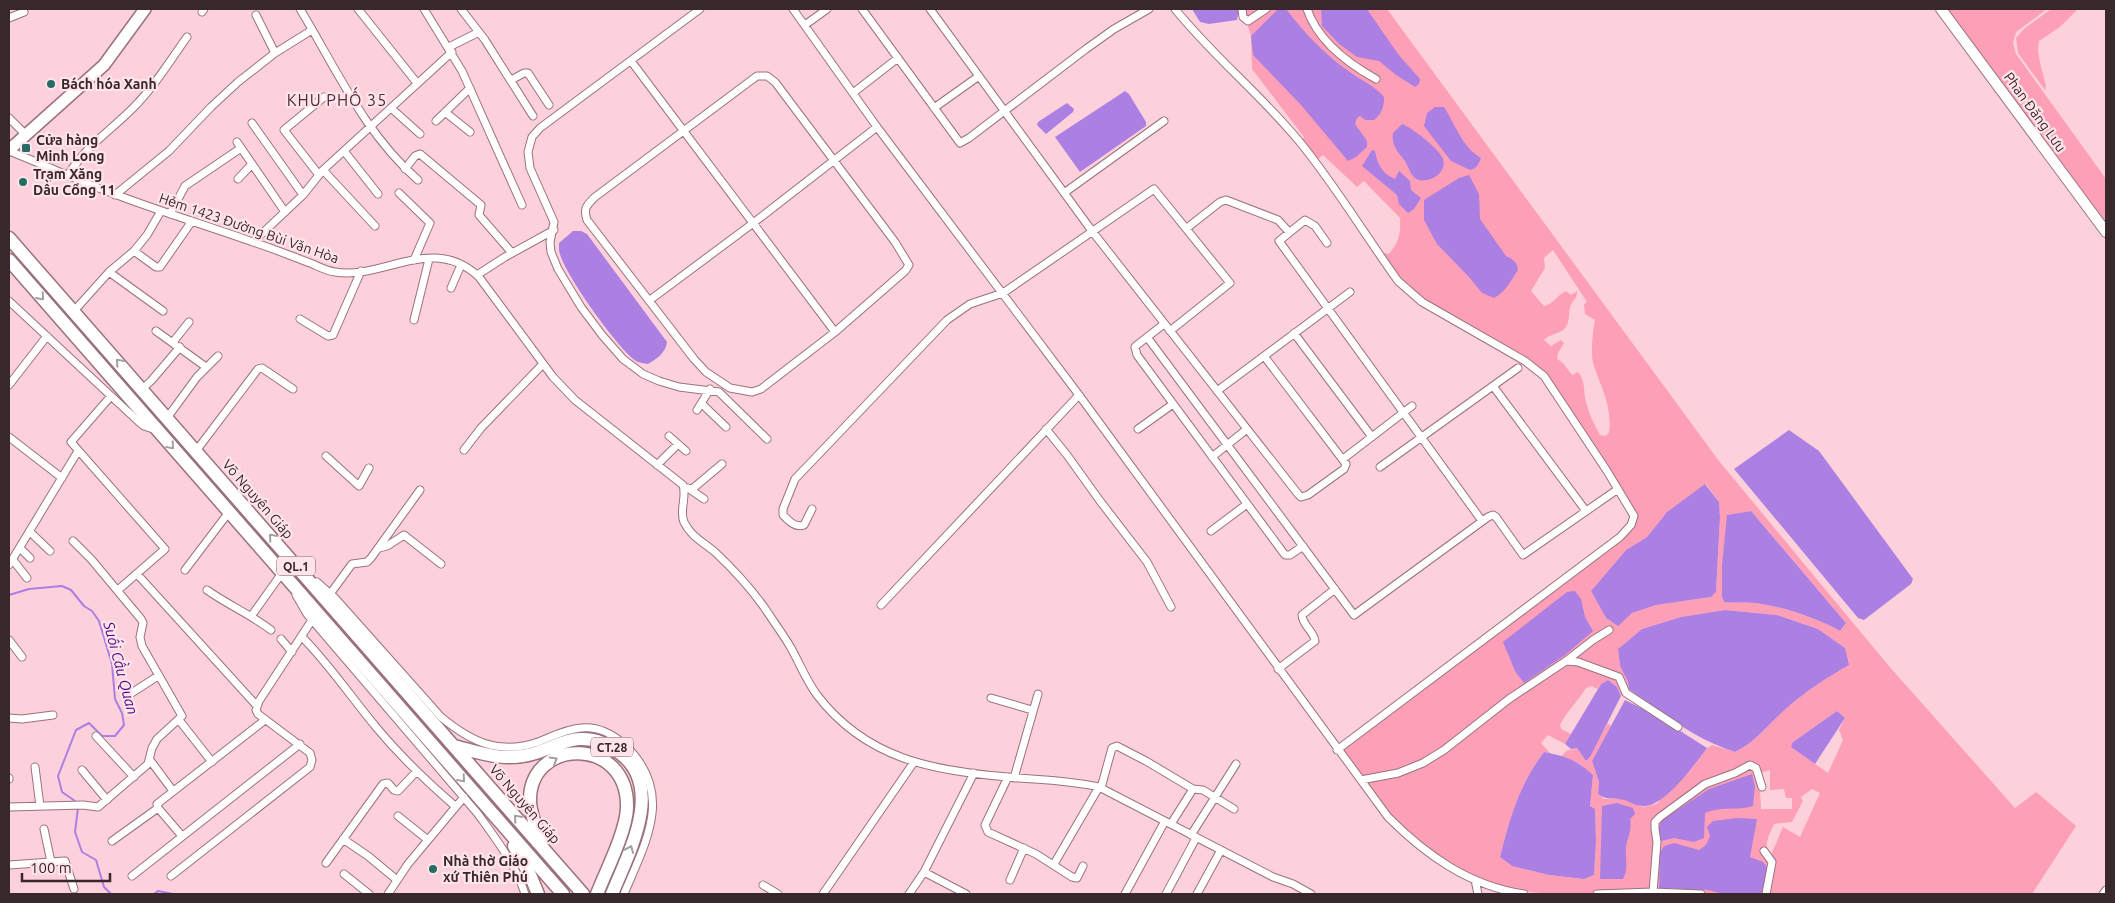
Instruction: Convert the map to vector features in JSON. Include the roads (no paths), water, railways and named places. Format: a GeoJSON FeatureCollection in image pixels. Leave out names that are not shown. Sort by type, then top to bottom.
{"type":"FeatureCollection","features":[{"type":"Feature","properties":{"kind":"highway","name":"Võ Nguyên Giáp"},"geometry":{"type":"LineString","coordinates":[[9,238],[583,894]]}},
{"type":"Feature","properties":{"kind":"highway","name":"QL.1"},"geometry":{"type":"LineString","coordinates":[[9,260],[563,894]]}},
{"type":"Feature","properties":{"kind":"highway","name":"CT.28"},"geometry":{"type":"LineString","coordinates":[[454,746],[496,758],[533,754],[562,742],[579,739],[594,740],[611,746],[627,758],[638,776],[642,795],[640,815],[635,836],[612,894]]}},
{"type":"Feature","properties":{"kind":"highway","name":"CT.28"},"geometry":{"type":"LineString","coordinates":[[544,850],[533,818],[530,802],[532,786],[539,772],[551,761],[565,754],[581,752],[597,755],[610,764],[621,776],[627,791],[627,810],[622,830],[598,890]]}},
{"type":"Feature","properties":{"kind":"highway"},"geometry":{"type":"LineString","coordinates":[[510,834],[538,894]]}},
{"type":"Feature","properties":{"kind":"main road"},"geometry":{"type":"LineString","coordinates":[[9,150],[104,65],[145,9]]}},
{"type":"Feature","properties":{"kind":"street"},"geometry":{"type":"LineString","coordinates":[[300,9],[352,101],[405,168],[418,180]]}},
{"type":"Feature","properties":{"kind":"street"},"geometry":{"type":"LineString","coordinates":[[358,9],[417,83]]}},
{"type":"Feature","properties":{"kind":"street"},"geometry":{"type":"LineString","coordinates":[[424,9],[450,49],[470,88],[522,205]]}},
{"type":"Feature","properties":{"kind":"street"},"geometry":{"type":"LineString","coordinates":[[461,9],[479,32],[533,116]]}},
{"type":"Feature","properties":{"kind":"street"},"geometry":{"type":"LineString","coordinates":[[700,9],[540,128],[532,137],[528,152],[530,168],[554,222],[554,230],[550,242],[551,252],[558,268],[586,314],[602,335],[623,359],[643,374],[679,387],[710,389],[719,392],[767,439]]}},
{"type":"Feature","properties":{"kind":"street"},"geometry":{"type":"LineString","coordinates":[[793,9],[877,127],[1079,395],[1337,750],[1388,817],[1427,854],[1446,866],[1475,880],[1524,894]]}},
{"type":"Feature","properties":{"kind":"street"},"geometry":{"type":"LineString","coordinates":[[805,25],[827,9]]}},
{"type":"Feature","properties":{"kind":"street"},"geometry":{"type":"LineString","coordinates":[[862,9],[960,143],[1100,39],[1149,9]]}},
{"type":"Feature","properties":{"kind":"street"},"geometry":{"type":"LineString","coordinates":[[930,9],[1092,231],[1247,430],[1302,497],[1308,495],[1344,469],[1346,464],[1264,356]]}},
{"type":"Feature","properties":{"kind":"street"},"geometry":{"type":"LineString","coordinates":[[1175,9],[1222,61],[1249,85],[1300,143],[1393,274],[1408,292],[1422,302],[1525,361],[1544,376],[1618,488],[1634,516],[1631,525],[1620,537],[1337,750]]}},
{"type":"Feature","properties":{"kind":"street"},"geometry":{"type":"LineString","coordinates":[[1242,9],[1243,17],[1248,21],[1253,20],[1266,9]]}},
{"type":"Feature","properties":{"kind":"street"},"geometry":{"type":"LineString","coordinates":[[1307,9],[1315,29],[1324,39],[1357,68],[1376,79]]}},
{"type":"Feature","properties":{"kind":"street","name":"Phan Đăng Lưu"},"geometry":{"type":"LineString","coordinates":[[1942,9],[2106,232]]}},
{"type":"Feature","properties":{"kind":"street"},"geometry":{"type":"LineString","coordinates":[[9,18],[24,12]]}},
{"type":"Feature","properties":{"kind":"street"},"geometry":{"type":"LineString","coordinates":[[256,15],[275,54]]}},
{"type":"Feature","properties":{"kind":"street"},"geometry":{"type":"LineString","coordinates":[[116,195],[169,151],[232,88],[275,54],[312,30]]}},
{"type":"Feature","properties":{"kind":"street"},"geometry":{"type":"LineString","coordinates":[[253,242],[303,195],[321,173],[417,83],[450,49],[479,32]]}},
{"type":"Feature","properties":{"kind":"street"},"geometry":{"type":"LineString","coordinates":[[68,175],[89,147],[144,95],[187,37]]}},
{"type":"Feature","properties":{"kind":"street"},"geometry":{"type":"LineString","coordinates":[[853,93],[898,58]]}},
{"type":"Feature","properties":{"kind":"street"},"geometry":{"type":"LineString","coordinates":[[631,61],[835,332]]}},
{"type":"Feature","properties":{"kind":"street"},"geometry":{"type":"LineString","coordinates":[[511,80],[524,72],[528,73],[550,105]]}},
{"type":"Feature","properties":{"kind":"street"},"geometry":{"type":"LineString","coordinates":[[757,76],[767,76],[775,82],[909,265],[905,271],[835,332],[761,389],[752,392],[740,391],[724,385],[706,372],[587,220],[584,212],[586,206],[595,197],[684,130],[757,76]]}},
{"type":"Feature","properties":{"kind":"street"},"geometry":{"type":"LineString","coordinates":[[934,108],[979,76]]}},
{"type":"Feature","properties":{"kind":"street"},"geometry":{"type":"LineString","coordinates":[[436,120],[470,88]]}},
{"type":"Feature","properties":{"kind":"street"},"geometry":{"type":"LineString","coordinates":[[324,97],[284,130],[321,173],[375,226]]}},
{"type":"Feature","properties":{"kind":"street"},"geometry":{"type":"LineString","coordinates":[[390,108],[420,134]]}},
{"type":"Feature","properties":{"kind":"street"},"geometry":{"type":"LineString","coordinates":[[445,112],[470,132]]}},
{"type":"Feature","properties":{"kind":"street"},"geometry":{"type":"LineString","coordinates":[[9,118],[26,135]]}},
{"type":"Feature","properties":{"kind":"street"},"geometry":{"type":"LineString","coordinates":[[1064,193],[1164,121]]}},
{"type":"Feature","properties":{"kind":"street"},"geometry":{"type":"LineString","coordinates":[[252,123],[303,195]]}},
{"type":"Feature","properties":{"kind":"street"},"geometry":{"type":"LineString","coordinates":[[650,300],[877,127]]}},
{"type":"Feature","properties":{"kind":"street"},"geometry":{"type":"LineString","coordinates":[[170,214],[185,186],[239,145],[285,212]]}},
{"type":"Feature","properties":{"kind":"street","name":"Hẻm 1423 Đường Bùi Văn Hòa"},"geometry":{"type":"LineString","coordinates":[[9,150],[116,195],[253,242],[328,271],[346,273],[414,260],[446,258],[461,264],[477,275],[542,366],[575,400],[683,485],[704,499]]}},
{"type":"Feature","properties":{"kind":"street"},"geometry":{"type":"LineString","coordinates":[[344,151],[378,194]]}},
{"type":"Feature","properties":{"kind":"street"},"geometry":{"type":"LineString","coordinates":[[405,168],[415,156],[420,154],[481,205],[482,207],[478,213],[512,253]]}},
{"type":"Feature","properties":{"kind":"street"},"geometry":{"type":"LineString","coordinates":[[238,179],[252,164]]}},
{"type":"Feature","properties":{"kind":"street"},"geometry":{"type":"LineString","coordinates":[[812,509],[804,525],[800,526],[783,515],[783,509],[794,479],[947,320],[970,304],[1003,293],[1154,188],[1230,284],[1170,331]]}},
{"type":"Feature","properties":{"kind":"street"},"geometry":{"type":"LineString","coordinates":[[400,193],[430,223],[414,260]]}},
{"type":"Feature","properties":{"kind":"street"},"geometry":{"type":"LineString","coordinates":[[1187,228],[1220,202],[1226,200],[1280,221],[1289,232]]}},
{"type":"Feature","properties":{"kind":"street"},"geometry":{"type":"LineString","coordinates":[[74,311],[109,272],[134,251],[147,235],[161,211]]}},
{"type":"Feature","properties":{"kind":"street"},"geometry":{"type":"LineString","coordinates":[[1328,243],[1315,226],[1305,220],[1279,239],[1278,243],[1482,521]]}},
{"type":"Feature","properties":{"kind":"street"},"geometry":{"type":"LineString","coordinates":[[134,251],[156,267],[162,266],[192,221]]}},
{"type":"Feature","properties":{"kind":"street"},"geometry":{"type":"LineString","coordinates":[[477,275],[554,230]]}},
{"type":"Feature","properties":{"kind":"street"},"geometry":{"type":"LineString","coordinates":[[414,320],[429,259]]}},
{"type":"Feature","properties":{"kind":"street"},"geometry":{"type":"LineString","coordinates":[[451,288],[461,264]]}},
{"type":"Feature","properties":{"kind":"street"},"geometry":{"type":"LineString","coordinates":[[300,319],[328,336],[333,335],[361,271]]}},
{"type":"Feature","properties":{"kind":"street"},"geometry":{"type":"LineString","coordinates":[[109,272],[162,311]]}},
{"type":"Feature","properties":{"kind":"street"},"geometry":{"type":"LineString","coordinates":[[1217,391],[1350,292]]}},
{"type":"Feature","properties":{"kind":"street"},"geometry":{"type":"LineString","coordinates":[[9,301],[144,426],[158,431]]}},
{"type":"Feature","properties":{"kind":"street"},"geometry":{"type":"LineString","coordinates":[[173,342],[189,322]]}},
{"type":"Feature","properties":{"kind":"street"},"geometry":{"type":"LineString","coordinates":[[1164,324],[1137,344],[1135,351],[1285,556],[1290,555],[1302,546]]}},
{"type":"Feature","properties":{"kind":"street"},"geometry":{"type":"LineString","coordinates":[[156,331],[206,367]]}},
{"type":"Feature","properties":{"kind":"street"},"geometry":{"type":"LineString","coordinates":[[1294,333],[1372,437]]}},
{"type":"Feature","properties":{"kind":"street"},"geometry":{"type":"LineString","coordinates":[[9,385],[47,336]]}},
{"type":"Feature","properties":{"kind":"street"},"geometry":{"type":"LineString","coordinates":[[1147,336],[1354,614],[1493,514],[1523,555],[1618,488]]}},
{"type":"Feature","properties":{"kind":"street"},"geometry":{"type":"LineString","coordinates":[[142,388],[151,381],[180,348]]}},
{"type":"Feature","properties":{"kind":"street"},"geometry":{"type":"LineString","coordinates":[[167,418],[206,367],[218,356]]}},
{"type":"Feature","properties":{"kind":"street"},"geometry":{"type":"LineString","coordinates":[[464,450],[481,428],[542,366]]}},
{"type":"Feature","properties":{"kind":"street"},"geometry":{"type":"LineString","coordinates":[[196,451],[260,368],[294,389]]}},
{"type":"Feature","properties":{"kind":"street"},"geometry":{"type":"LineString","coordinates":[[1380,467],[1518,368]]}},
{"type":"Feature","properties":{"kind":"street"},"geometry":{"type":"LineString","coordinates":[[1493,386],[1586,511]]}},
{"type":"Feature","properties":{"kind":"street"},"geometry":{"type":"LineString","coordinates":[[710,389],[699,407],[726,427]]}},
{"type":"Feature","properties":{"kind":"street"},"geometry":{"type":"LineString","coordinates":[[881,606],[1079,395]]}},
{"type":"Feature","properties":{"kind":"street"},"geometry":{"type":"LineString","coordinates":[[111,396],[70,442],[164,547],[164,552],[118,590]]}},
{"type":"Feature","properties":{"kind":"street"},"geometry":{"type":"LineString","coordinates":[[1138,429],[1173,404]]}},
{"type":"Feature","properties":{"kind":"street"},"geometry":{"type":"LineString","coordinates":[[1343,459],[1412,406]]}},
{"type":"Feature","properties":{"kind":"street"},"geometry":{"type":"LineString","coordinates":[[1046,429],[1143,556],[1156,575],[1171,607]]}},
{"type":"Feature","properties":{"kind":"street"},"geometry":{"type":"LineString","coordinates":[[1212,457],[1247,430]]}},
{"type":"Feature","properties":{"kind":"street"},"geometry":{"type":"LineString","coordinates":[[668,436],[686,451]]}},
{"type":"Feature","properties":{"kind":"street"},"geometry":{"type":"LineString","coordinates":[[9,437],[62,478]]}},
{"type":"Feature","properties":{"kind":"street"},"geometry":{"type":"LineString","coordinates":[[657,465],[678,444]]}},
{"type":"Feature","properties":{"kind":"street"},"geometry":{"type":"LineString","coordinates":[[27,578],[11,563],[78,452]]}},
{"type":"Feature","properties":{"kind":"street"},"geometry":{"type":"LineString","coordinates":[[326,456],[360,486],[369,468]]}},
{"type":"Feature","properties":{"kind":"street"},"geometry":{"type":"LineString","coordinates":[[691,490],[722,464]]}},
{"type":"Feature","properties":{"kind":"street"},"geometry":{"type":"LineString","coordinates":[[683,485],[685,496],[682,517],[690,533],[716,552],[763,606],[790,647],[817,695],[848,728],[868,743],[914,762],[974,773],[1073,781],[1100,788],[1273,877],[1293,884],[1312,894]]}},
{"type":"Feature","properties":{"kind":"street"},"geometry":{"type":"LineString","coordinates":[[330,594],[352,564],[367,562],[420,490]]}},
{"type":"Feature","properties":{"kind":"street"},"geometry":{"type":"LineString","coordinates":[[1211,531],[1247,504]]}},
{"type":"Feature","properties":{"kind":"street"},"geometry":{"type":"LineString","coordinates":[[184,570],[229,512]]}},
{"type":"Feature","properties":{"kind":"street"},"geometry":{"type":"LineString","coordinates":[[30,532],[50,551]]}},
{"type":"Feature","properties":{"kind":"street"},"geometry":{"type":"LineString","coordinates":[[379,548],[387,546],[404,535],[441,564]]}},
{"type":"Feature","properties":{"kind":"street"},"geometry":{"type":"LineString","coordinates":[[9,807],[98,806],[134,777],[150,760],[152,748],[157,739],[182,716],[181,711],[158,676],[142,646],[140,637],[143,623],[118,590],[72,541]]}},
{"type":"Feature","properties":{"kind":"street"},"geometry":{"type":"LineString","coordinates":[[20,548],[30,558]]}},
{"type":"Feature","properties":{"kind":"street"},"geometry":{"type":"LineString","coordinates":[[289,557],[330,594],[441,717],[460,733],[497,747],[516,747],[580,728],[597,728],[618,738],[636,755],[646,773],[653,797],[652,818],[645,842],[624,894]]}},
{"type":"Feature","properties":{"kind":"street"},"geometry":{"type":"LineString","coordinates":[[137,574],[256,706],[258,714],[300,744],[310,753],[312,760],[310,767],[172,876]]}},
{"type":"Feature","properties":{"kind":"street"},"geometry":{"type":"LineString","coordinates":[[252,615],[283,574],[312,620],[464,797],[500,844],[521,881],[525,894]]}},
{"type":"Feature","properties":{"kind":"street"},"geometry":{"type":"LineString","coordinates":[[1278,669],[1315,641],[1302,620],[1302,615],[1335,589]]}},
{"type":"Feature","properties":{"kind":"street"},"geometry":{"type":"LineString","coordinates":[[207,590],[231,606],[252,615],[271,630]]}},
{"type":"Feature","properties":{"kind":"street"},"geometry":{"type":"LineString","coordinates":[[256,706],[312,620]]}},
{"type":"Feature","properties":{"kind":"street"},"geometry":{"type":"LineString","coordinates":[[1361,780],[1398,773],[1423,763],[1444,750],[1509,698],[1609,630]]}},
{"type":"Feature","properties":{"kind":"street"},"geometry":{"type":"LineString","coordinates":[[302,636],[316,650],[376,726],[416,772],[455,806]]}},
{"type":"Feature","properties":{"kind":"street"},"geometry":{"type":"LineString","coordinates":[[281,639],[292,652]]}},
{"type":"Feature","properties":{"kind":"street"},"geometry":{"type":"LineString","coordinates":[[9,640],[22,657]]}},
{"type":"Feature","properties":{"kind":"street"},"geometry":{"type":"LineString","coordinates":[[1566,661],[1578,662],[1619,677],[1626,693],[1678,727]]}},
{"type":"Feature","properties":{"kind":"street"},"geometry":{"type":"LineString","coordinates":[[130,694],[158,676]]}},
{"type":"Feature","properties":{"kind":"street"},"geometry":{"type":"LineString","coordinates":[[1038,694],[1011,777],[989,816],[985,828],[988,832],[1024,848],[1075,878],[1079,876],[1083,866]]}},
{"type":"Feature","properties":{"kind":"street"},"geometry":{"type":"LineString","coordinates":[[991,698],[1032,710]]}},
{"type":"Feature","properties":{"kind":"street"},"geometry":{"type":"LineString","coordinates":[[9,718],[22,719],[53,715]]}},
{"type":"Feature","properties":{"kind":"street"},"geometry":{"type":"LineString","coordinates":[[179,720],[212,762]]}},
{"type":"Feature","properties":{"kind":"street"},"geometry":{"type":"LineString","coordinates":[[182,836],[158,808],[157,804],[159,801],[266,720]]}},
{"type":"Feature","properties":{"kind":"street"},"geometry":{"type":"LineString","coordinates":[[96,736],[134,777]]}},
{"type":"Feature","properties":{"kind":"street"},"geometry":{"type":"LineString","coordinates":[[132,876],[300,744]]}},
{"type":"Feature","properties":{"kind":"street"},"geometry":{"type":"LineString","coordinates":[[1054,864],[1100,788],[1112,748],[1117,746],[1193,789],[1203,790],[1234,809]]}},
{"type":"Feature","properties":{"kind":"street"},"geometry":{"type":"LineString","coordinates":[[150,760],[173,791]]}},
{"type":"Feature","properties":{"kind":"street"},"geometry":{"type":"LineString","coordinates":[[822,894],[914,762]]}},
{"type":"Feature","properties":{"kind":"street"},"geometry":{"type":"LineString","coordinates":[[1166,894],[1215,797],[1236,764]]}},
{"type":"Feature","properties":{"kind":"street"},"geometry":{"type":"LineString","coordinates":[[1658,893],[1655,822],[1705,784],[1735,773],[1750,765],[1756,768],[1762,787]]}},
{"type":"Feature","properties":{"kind":"street"},"geometry":{"type":"LineString","coordinates":[[34,767],[40,806]]}},
{"type":"Feature","properties":{"kind":"street"},"geometry":{"type":"LineString","coordinates":[[82,770],[107,800]]}},
{"type":"Feature","properties":{"kind":"street"},"geometry":{"type":"LineString","coordinates":[[326,863],[383,784],[388,784],[398,791],[416,772]]}},
{"type":"Feature","properties":{"kind":"street"},"geometry":{"type":"LineString","coordinates":[[909,894],[924,872],[974,773]]}},
{"type":"Feature","properties":{"kind":"street"},"geometry":{"type":"LineString","coordinates":[[1125,894],[1168,823],[1193,789]]}},
{"type":"Feature","properties":{"kind":"street"},"geometry":{"type":"LineString","coordinates":[[388,894],[428,840],[464,797]]}},
{"type":"Feature","properties":{"kind":"street"},"geometry":{"type":"LineString","coordinates":[[112,841],[158,808]]}},
{"type":"Feature","properties":{"kind":"street"},"geometry":{"type":"LineString","coordinates":[[398,816],[428,840]]}},
{"type":"Feature","properties":{"kind":"street"},"geometry":{"type":"LineString","coordinates":[[44,829],[51,862]]}},
{"type":"Feature","properties":{"kind":"street"},"geometry":{"type":"LineString","coordinates":[[343,839],[368,856],[397,880]]}},
{"type":"Feature","properties":{"kind":"street"},"geometry":{"type":"LineString","coordinates":[[1010,880],[1024,848]]}},
{"type":"Feature","properties":{"kind":"street"},"geometry":{"type":"LineString","coordinates":[[1197,894],[1221,850]]}},
{"type":"Feature","properties":{"kind":"street"},"geometry":{"type":"LineString","coordinates":[[1764,851],[1772,862],[1766,894]]}},
{"type":"Feature","properties":{"kind":"street"},"geometry":{"type":"LineString","coordinates":[[9,865],[65,861],[74,890]]}},
{"type":"Feature","properties":{"kind":"street"},"geometry":{"type":"LineString","coordinates":[[924,872],[966,894]]}},
{"type":"Feature","properties":{"kind":"street"},"geometry":{"type":"LineString","coordinates":[[344,874],[369,894]]}},
{"type":"Feature","properties":{"kind":"street"},"geometry":{"type":"LineString","coordinates":[[1475,880],[1478,894]]}},
{"type":"Feature","properties":{"kind":"street"},"geometry":{"type":"LineString","coordinates":[[763,885],[778,894]]}},
{"type":"Feature","properties":{"kind":"street"},"geometry":{"type":"LineString","coordinates":[[2103,894],[2106,890]]}},
{"type":"Feature","properties":{"kind":"street"},"geometry":{"type":"LineString","coordinates":[[1597,894],[1701,894]]}},
{"type":"Feature","properties":{"kind":"waterway","name":"Suối Cầu Quan"},"geometry":{"type":"LineString","coordinates":[[9,595],[29,589],[62,586],[71,590],[84,606],[92,611],[99,621],[112,664],[115,699],[122,713],[124,725],[115,736],[102,736],[89,723],[76,730],[58,776],[62,792],[75,801],[76,804]]}},
{"type":"Feature","properties":{"kind":"waterway","name":"Suối Cầu Quan"},"geometry":{"type":"LineString","coordinates":[[78,808],[75,832],[82,852],[96,860],[104,887],[111,894]]}},
{"type":"Feature","properties":{"kind":"waterway","name":"Suối Cầu Quan"},"geometry":{"type":"LineString","coordinates":[[154,894],[158,891],[173,894]]}},
{"type":"Feature","properties":{"kind":"place","name":"Bách hóa Xanh"},"geometry":{"type":"Point","coordinates":[51,84]}},
{"type":"Feature","properties":{"kind":"place","name":"Cửa hàng Minh Long"},"geometry":{"type":"Point","coordinates":[26,148]}},
{"type":"Feature","properties":{"kind":"place","name":"Trạm Xăng Dầu Cổng 11"},"geometry":{"type":"Point","coordinates":[23,182]}},
{"type":"Feature","properties":{"kind":"place","name":"Nhà thờ Giáo xứ Thiên Phú"},"geometry":{"type":"Point","coordinates":[433,869]}},
{"type":"Feature","properties":{"kind":"district","name":"KHU PHỐ 35"},"geometry":{"type":"Point","coordinates":[337,100]}}]}
